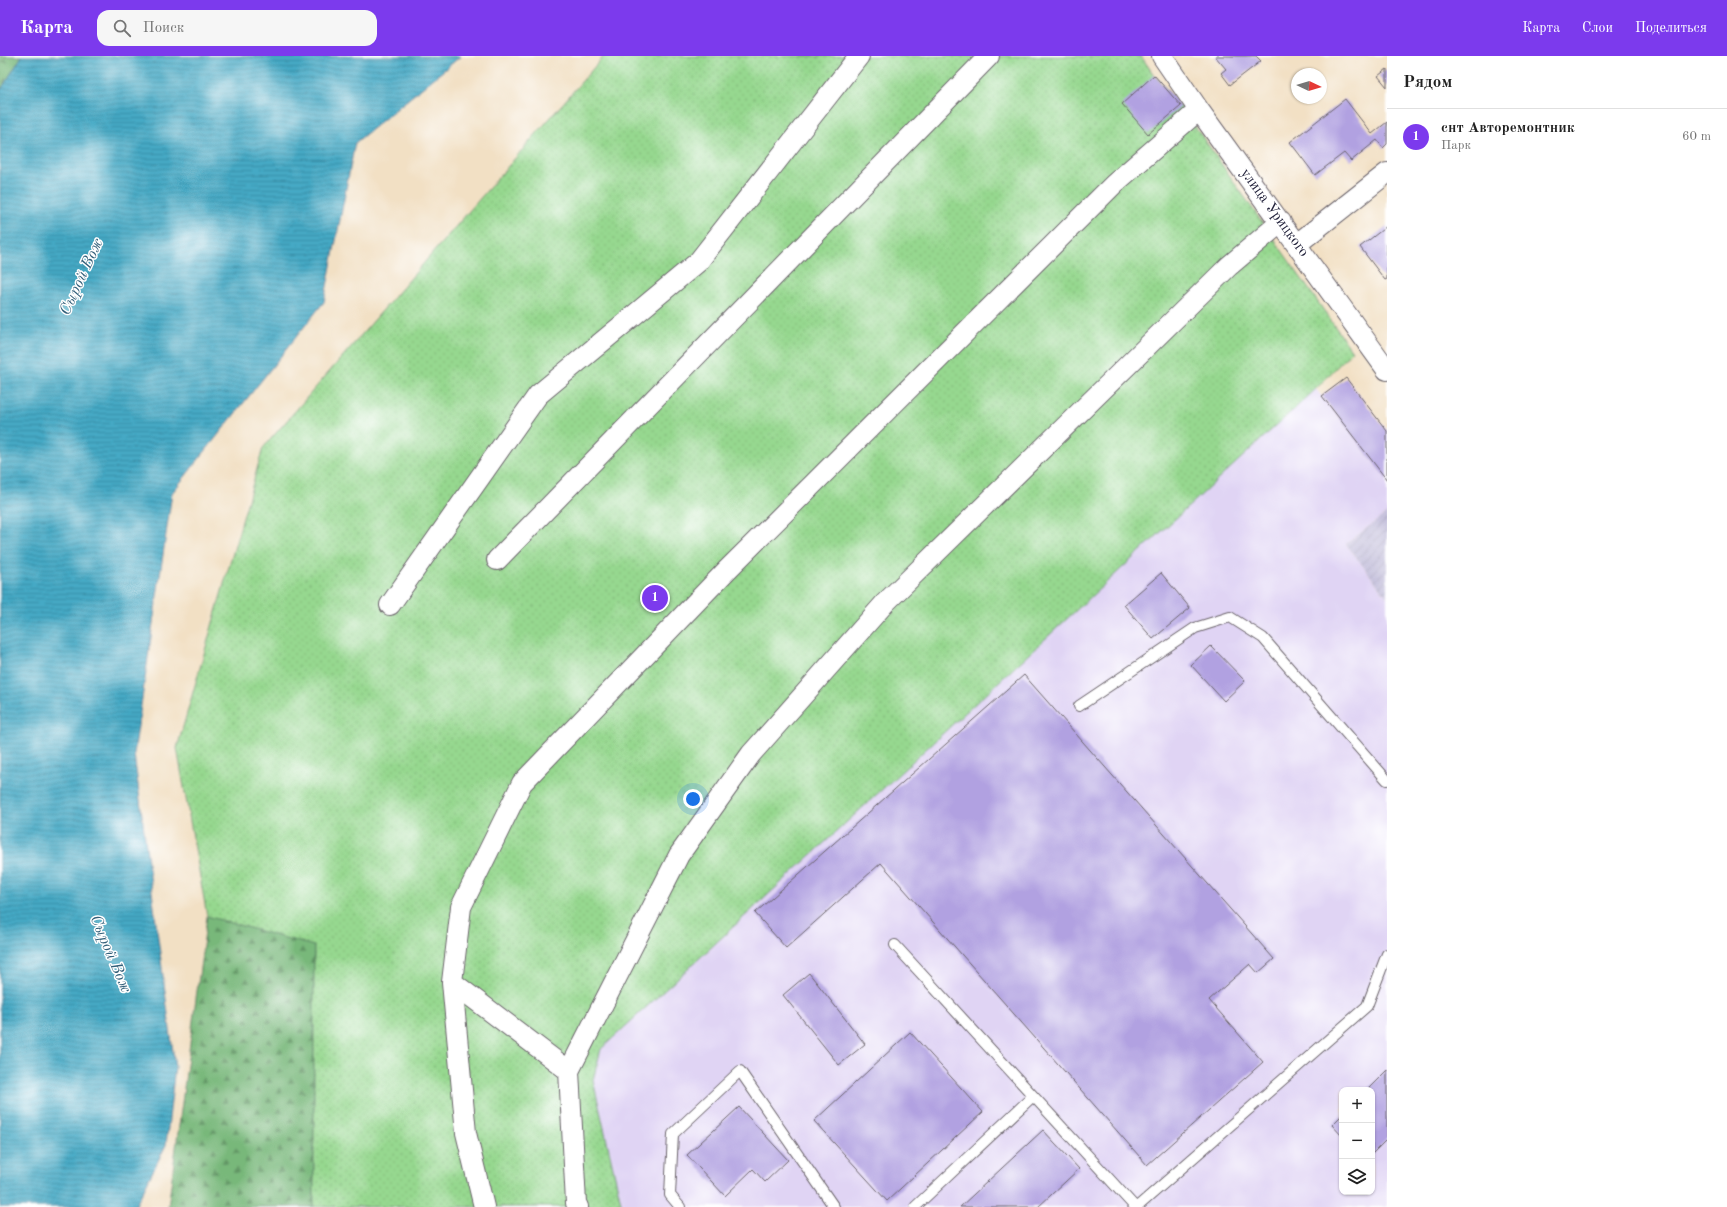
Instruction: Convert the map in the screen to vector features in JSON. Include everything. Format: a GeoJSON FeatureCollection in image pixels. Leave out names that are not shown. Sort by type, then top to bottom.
{"type":"FeatureCollection","features":[{"type":"Feature","properties":{"kind":"street"},"geometry":{"type":"LineString","coordinates":[[390,605],[538,395],[698,262],[859,56]]}},
{"type":"Feature","properties":{"kind":"street"},"geometry":{"type":"LineString","coordinates":[[497,560],[988,56]]}},
{"type":"Feature","properties":{"kind":"street","name":"улица Урицкого"},"geometry":{"type":"LineString","coordinates":[[1162,56],[1199,110],[1387,370]]}},
{"type":"Feature","properties":{"kind":"street"},"geometry":{"type":"LineString","coordinates":[[484,1207],[466,1132],[452,982],[460,906],[522,783],[732,566],[1114,184],[1199,110]]}},
{"type":"Feature","properties":{"kind":"street"},"geometry":{"type":"LineString","coordinates":[[1297,244],[1387,173]]}},
{"type":"Feature","properties":{"kind":"street"},"geometry":{"type":"LineString","coordinates":[[578,1207],[576,1204],[569,1071],[678,856],[750,754],[885,603],[1229,266],[1281,222]]}},
{"type":"Feature","properties":{"kind":"street"},"geometry":{"type":"LineString","coordinates":[[452,982],[569,1071]]}},
{"type":"Feature","properties":{"kind":"lane"},"geometry":{"type":"LineString","coordinates":[[1079,706],[1195,628],[1230,617],[1263,638],[1387,780]]}},
{"type":"Feature","properties":{"kind":"lane"},"geometry":{"type":"LineString","coordinates":[[895,946],[1136,1207],[1367,1006],[1387,954]]}},
{"type":"Feature","properties":{"kind":"lane"},"geometry":{"type":"LineString","coordinates":[[680,1207],[670,1195],[673,1134],[740,1071],[834,1207]]}},
{"type":"Feature","properties":{"kind":"lane"},"geometry":{"type":"LineString","coordinates":[[916,1207],[1033,1096]]}},
{"type":"Feature","properties":{"kind":"shaded area"},"geometry":{"type":"Polygon","coordinates":[[[1316,389],[1387,480],[1387,513],[1346,544],[1387,597],[1387,1207],[622,1207],[593,1080],[601,1049],[1316,389]]]}},
{"type":"Feature","properties":{"kind":"shaded area"},"geometry":{"type":"Polygon","coordinates":[[[1387,513],[1387,597],[1346,544],[1387,513]]]}},
{"type":"Feature","properties":{"kind":"green space"},"geometry":{"type":"Polygon","coordinates":[[[0,56],[22,56],[0,91],[0,56]]]}},
{"type":"Feature","properties":{"kind":"green space"},"geometry":{"type":"Polygon","coordinates":[[[604,56],[1141,56],[1154,75],[1181,106],[1352,351],[1316,389],[601,1049],[593,1080],[622,1207],[314,1207],[314,946],[207,916],[177,748],[263,448],[604,56]]]}},
{"type":"Feature","properties":{"kind":"green space"},"geometry":{"type":"Polygon","coordinates":[[[207,916],[314,946],[314,1207],[168,1207],[207,916]]]}},
{"type":"Feature","properties":{"kind":"water","name":"Сырой Вож"},"geometry":{"type":"Polygon","coordinates":[[[22,56],[461,56],[355,143],[324,302],[172,493],[134,754],[175,1067],[166,1145],[135,1207],[0,1207],[0,91],[22,56]]]}},
{"type":"Feature","properties":{"kind":"building"},"geometry":{"type":"Polygon","coordinates":[[[1215,56],[1256,56],[1261,61],[1230,85],[1221,73],[1226,69],[1215,56]]]}},
{"type":"Feature","properties":{"kind":"building"},"geometry":{"type":"Polygon","coordinates":[[[1387,69],[1387,87],[1378,76],[1387,69]]]}},
{"type":"Feature","properties":{"kind":"building"},"geometry":{"type":"Polygon","coordinates":[[[1154,75],[1181,106],[1148,134],[1122,104],[1154,75]]]}},
{"type":"Feature","properties":{"kind":"building"},"geometry":{"type":"Polygon","coordinates":[[[1345,99],[1372,134],[1387,122],[1387,144],[1383,148],[1377,140],[1351,161],[1344,153],[1315,175],[1290,142],[1345,99]]]}},
{"type":"Feature","properties":{"kind":"building"},"geometry":{"type":"Polygon","coordinates":[[[1387,226],[1387,279],[1385,280],[1360,247],[1387,226]]]}},
{"type":"Feature","properties":{"kind":"building"},"geometry":{"type":"Polygon","coordinates":[[[1346,378],[1387,431],[1387,480],[1322,396],[1346,378]]]}},
{"type":"Feature","properties":{"kind":"building"},"geometry":{"type":"Polygon","coordinates":[[[1161,573],[1190,608],[1153,639],[1124,605],[1161,573]]]}},
{"type":"Feature","properties":{"kind":"building"},"geometry":{"type":"Polygon","coordinates":[[[1211,646],[1245,681],[1224,701],[1191,665],[1211,646]]]}},
{"type":"Feature","properties":{"kind":"building"},"geometry":{"type":"Polygon","coordinates":[[[1024,675],[1274,959],[1258,973],[1250,964],[1209,1000],[1263,1062],[1147,1165],[881,863],[786,948],[755,913],[1024,675]]]}},
{"type":"Feature","properties":{"kind":"building"},"geometry":{"type":"Polygon","coordinates":[[[809,973],[865,1044],[839,1065],[783,995],[809,973]]]}},
{"type":"Feature","properties":{"kind":"building"},"geometry":{"type":"Polygon","coordinates":[[[910,1032],[983,1112],[887,1201],[814,1121],[910,1032]]]}},
{"type":"Feature","properties":{"kind":"building"},"geometry":{"type":"Polygon","coordinates":[[[1387,1070],[1387,1139],[1375,1151],[1375,1087],[1370,1087],[1387,1070]]]}},
{"type":"Feature","properties":{"kind":"building"},"geometry":{"type":"Polygon","coordinates":[[[739,1107],[788,1160],[765,1182],[753,1169],[725,1196],[687,1155],[739,1107]]]}},
{"type":"Feature","properties":{"kind":"building"},"geometry":{"type":"Polygon","coordinates":[[[1339,1118],[1339,1133],[1332,1125],[1339,1118]]]}},
{"type":"Feature","properties":{"kind":"building"},"geometry":{"type":"Polygon","coordinates":[[[1043,1130],[1079,1169],[1038,1207],[960,1207],[1043,1130]]]}},
{"type":"Feature","properties":{"kind":"place","name":"снт Авторемонтник"},"geometry":{"type":"Point","coordinates":[655,598]}}]}
